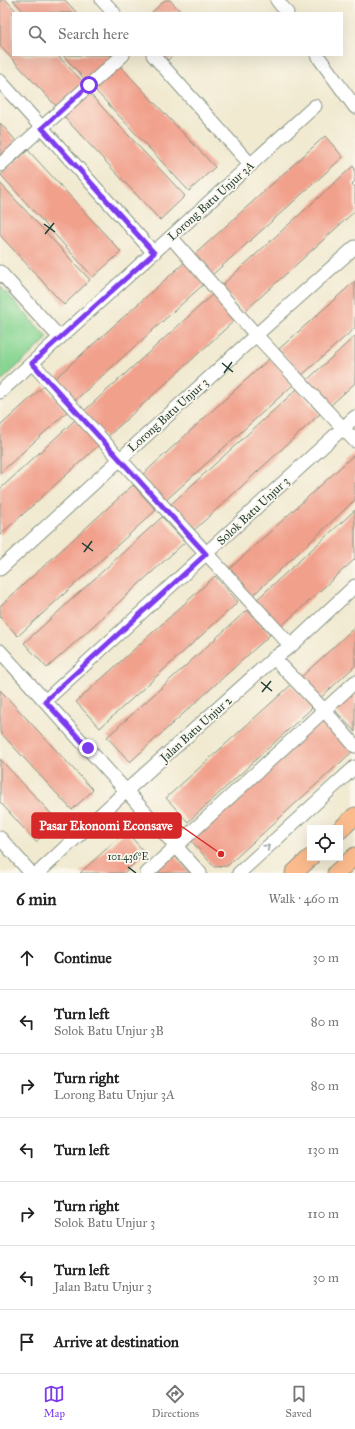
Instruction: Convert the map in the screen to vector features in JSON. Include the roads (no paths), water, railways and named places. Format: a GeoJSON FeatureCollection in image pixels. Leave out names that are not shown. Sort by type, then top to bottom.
{"type":"FeatureCollection","features":[{"type":"Feature","properties":{"kind":"main road"},"geometry":{"type":"LineString","coordinates":[[343,827],[355,816]]}},
{"type":"Feature","properties":{"kind":"main road"},"geometry":{"type":"LineString","coordinates":[[336,873],[355,856]]}},
{"type":"Feature","properties":{"kind":"main road"},"geometry":{"type":"LineString","coordinates":[[294,873],[307,861]]}},
{"type":"Feature","properties":{"kind":"street"},"geometry":{"type":"LineString","coordinates":[[102,0],[113,12]]}},
{"type":"Feature","properties":{"kind":"street"},"geometry":{"type":"LineString","coordinates":[[277,0],[286,12]]}},
{"type":"Feature","properties":{"kind":"street"},"geometry":{"type":"LineString","coordinates":[[0,165],[122,56]]}},
{"type":"Feature","properties":{"kind":"street"},"geometry":{"type":"LineString","coordinates":[[154,56],[251,165]]}},
{"type":"Feature","properties":{"kind":"street"},"geometry":{"type":"LineString","coordinates":[[318,56],[355,107]]}},
{"type":"Feature","properties":{"kind":"street"},"geometry":{"type":"LineString","coordinates":[[0,81],[154,253]]}},
{"type":"Feature","properties":{"kind":"street","name":"Lorong Batu Unjur 3A"},"geometry":{"type":"LineString","coordinates":[[0,392],[315,106]]}},
{"type":"Feature","properties":{"kind":"street"},"geometry":{"type":"LineString","coordinates":[[171,237],[256,335],[355,441]]}},
{"type":"Feature","properties":{"kind":"street","name":"Lorong Batu Unjur 3"},"geometry":{"type":"LineString","coordinates":[[0,569],[256,335],[355,247]]}},
{"type":"Feature","properties":{"kind":"street"},"geometry":{"type":"LineString","coordinates":[[0,272],[60,338]]}},
{"type":"Feature","properties":{"kind":"street"},"geometry":{"type":"LineString","coordinates":[[32,363],[291,646]]}},
{"type":"Feature","properties":{"kind":"street","name":"Solok Batu Unjur 3"},"geometry":{"type":"LineString","coordinates":[[45,701],[355,417]]}},
{"type":"Feature","properties":{"kind":"street","name":"Jalan Batu Unjur 2"},"geometry":{"type":"LineString","coordinates":[[38,873],[126,791],[274,658],[291,646],[355,586]]}},
{"type":"Feature","properties":{"kind":"street"},"geometry":{"type":"LineString","coordinates":[[2,658],[45,701],[200,873]]}},
{"type":"Feature","properties":{"kind":"street"},"geometry":{"type":"LineString","coordinates":[[274,658],[324,710],[355,746]]}},
{"type":"Feature","properties":{"kind":"street"},"geometry":{"type":"LineString","coordinates":[[147,873],[355,682]]}},
{"type":"Feature","properties":{"kind":"street"},"geometry":{"type":"LineString","coordinates":[[239,873],[355,767]]}},
{"type":"Feature","properties":{"kind":"street"},"geometry":{"type":"LineString","coordinates":[[0,838],[31,873]]}},
{"type":"Feature","properties":{"kind":"place","name":"Pasar Ekonomi Econsave"},"geometry":{"type":"Point","coordinates":[221,854]}}]}
